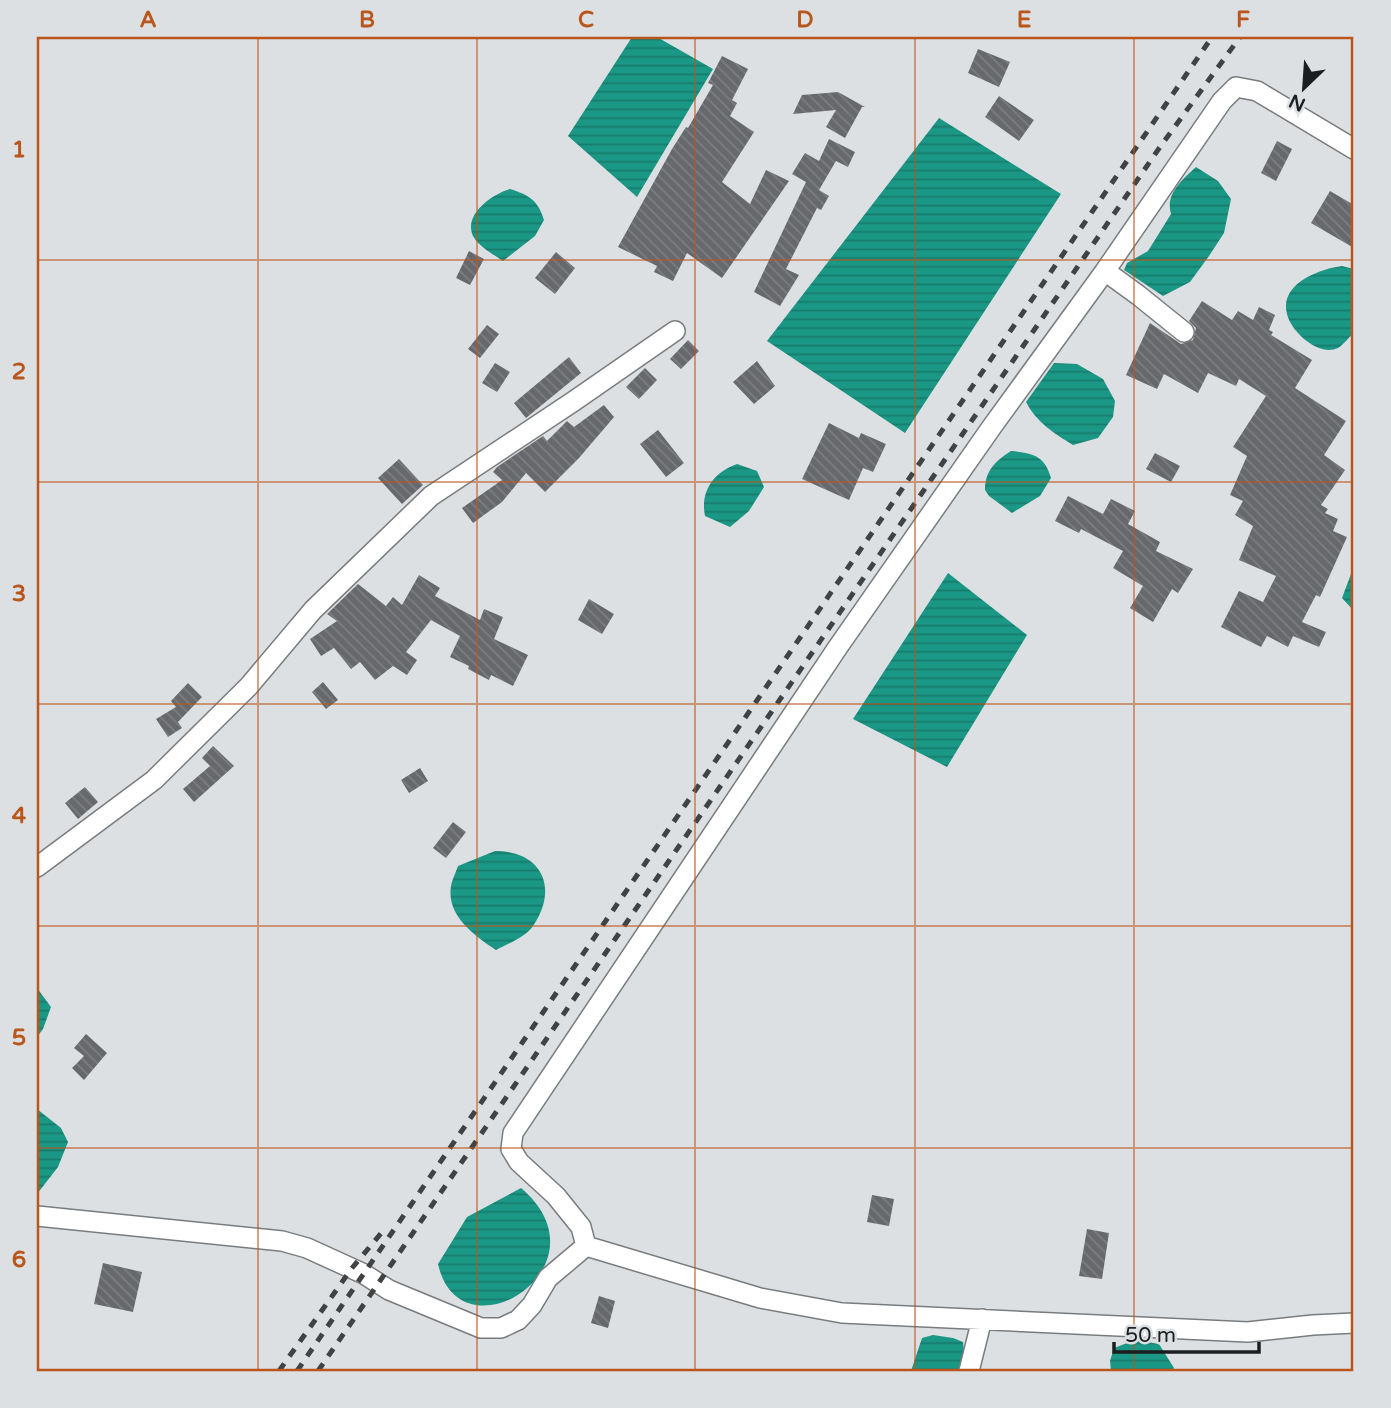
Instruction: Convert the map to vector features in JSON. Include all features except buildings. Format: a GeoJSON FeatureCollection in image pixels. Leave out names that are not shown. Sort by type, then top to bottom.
{"type":"FeatureCollection","features":[{"type":"Feature","properties":{"kind":"street"},"geometry":{"type":"LineString","coordinates":[[586,1246],[581,1227],[556,1196],[519,1162],[511,1149],[513,1133],[838,647],[991,428],[1105,271],[1222,101],[1236,87],[1257,91],[1354,149]]}},
{"type":"Feature","properties":{"kind":"street"},"geometry":{"type":"LineString","coordinates":[[1105,271],[1184,332]]}},
{"type":"Feature","properties":{"kind":"street"},"geometry":{"type":"LineString","coordinates":[[37,867],[154,780],[249,686],[313,610],[430,496],[674,331]]}},
{"type":"Feature","properties":{"kind":"street"},"geometry":{"type":"LineString","coordinates":[[37,1216],[282,1241],[307,1248],[364,1274],[389,1290],[481,1328],[501,1328],[518,1320],[533,1305],[548,1278],[586,1246]]}},
{"type":"Feature","properties":{"kind":"street"},"geometry":{"type":"LineString","coordinates":[[586,1246],[760,1298],[842,1312],[1248,1332],[1354,1324]]}},
{"type":"Feature","properties":{"kind":"street"},"geometry":{"type":"LineString","coordinates":[[969,1371],[982,1319]]}},
{"type":"Feature","properties":{"kind":"shaded area"},"geometry":{"type":"Polygon","coordinates":[[[632,37],[657,37],[713,69],[637,197],[568,136],[632,37]]]}},
{"type":"Feature","properties":{"kind":"shaded area"},"geometry":{"type":"Polygon","coordinates":[[[939,118],[1061,194],[905,433],[767,341],[939,118]]]}},
{"type":"Feature","properties":{"kind":"shaded area"},"geometry":{"type":"Polygon","coordinates":[[[1196,167],[1218,181],[1231,199],[1224,233],[1190,282],[1163,296],[1124,270],[1127,263],[1148,251],[1171,214],[1170,200],[1173,194],[1180,182],[1196,167]]]}},
{"type":"Feature","properties":{"kind":"shaded area"},"geometry":{"type":"Polygon","coordinates":[[[510,189],[532,199],[544,220],[535,236],[503,261],[479,244],[471,228],[472,220],[481,206],[510,189]]]}},
{"type":"Feature","properties":{"kind":"shaded area"},"geometry":{"type":"Polygon","coordinates":[[[1342,266],[1354,269],[1354,333],[1338,348],[1323,349],[1307,341],[1294,328],[1287,314],[1286,303],[1289,294],[1303,280],[1342,266]]]}},
{"type":"Feature","properties":{"kind":"shaded area"},"geometry":{"type":"Polygon","coordinates":[[[1054,363],[1077,364],[1103,379],[1115,401],[1113,417],[1098,438],[1073,445],[1041,422],[1030,409],[1026,402],[1054,363]]]}},
{"type":"Feature","properties":{"kind":"shaded area"},"geometry":{"type":"Polygon","coordinates":[[[1011,451],[1026,453],[1042,460],[1051,478],[1040,496],[1012,513],[985,490],[992,467],[1011,451]]]}},
{"type":"Feature","properties":{"kind":"shaded area"},"geometry":{"type":"Polygon","coordinates":[[[737,464],[757,471],[764,487],[749,511],[730,527],[705,516],[705,498],[715,477],[737,464]]]}},
{"type":"Feature","properties":{"kind":"shaded area"},"geometry":{"type":"Polygon","coordinates":[[[1354,566],[1354,611],[1342,598],[1354,566]]]}},
{"type":"Feature","properties":{"kind":"shaded area"},"geometry":{"type":"Polygon","coordinates":[[[948,573],[1027,635],[947,767],[853,719],[948,573]]]}},
{"type":"Feature","properties":{"kind":"shaded area"},"geometry":{"type":"Polygon","coordinates":[[[495,851],[524,857],[535,865],[545,886],[541,912],[530,930],[496,950],[464,924],[453,907],[451,897],[458,866],[495,851]]]}},
{"type":"Feature","properties":{"kind":"shaded area"},"geometry":{"type":"Polygon","coordinates":[[[37,988],[51,1007],[37,1037],[37,988]]]}},
{"type":"Feature","properties":{"kind":"shaded area"},"geometry":{"type":"Polygon","coordinates":[[[37,1109],[61,1128],[68,1142],[58,1167],[37,1194],[37,1109]]]}},
{"type":"Feature","properties":{"kind":"shaded area"},"geometry":{"type":"Polygon","coordinates":[[[521,1188],[545,1218],[550,1247],[541,1272],[522,1292],[498,1304],[473,1304],[452,1292],[438,1264],[467,1217],[521,1188]]]}},
{"type":"Feature","properties":{"kind":"shaded area"},"geometry":{"type":"Polygon","coordinates":[[[933,1335],[963,1342],[966,1371],[911,1371],[922,1338],[933,1335]]]}},
{"type":"Feature","properties":{"kind":"shaded area"},"geometry":{"type":"Polygon","coordinates":[[[1135,1340],[1159,1344],[1174,1368],[1172,1371],[1111,1371],[1110,1361],[1114,1348],[1135,1340]]]}},
{"type":"Feature","properties":{"kind":"railway"},"geometry":{"type":"LineString","coordinates":[[297,1371],[1212,37]]}},
{"type":"Feature","properties":{"kind":"railway"},"geometry":{"type":"LineString","coordinates":[[318,1371],[1160,147],[1240,37]]}},
{"type":"Feature","properties":{"kind":"railway"},"geometry":{"type":"LineString","coordinates":[[279,1371],[352,1268],[383,1231]]}}]}
